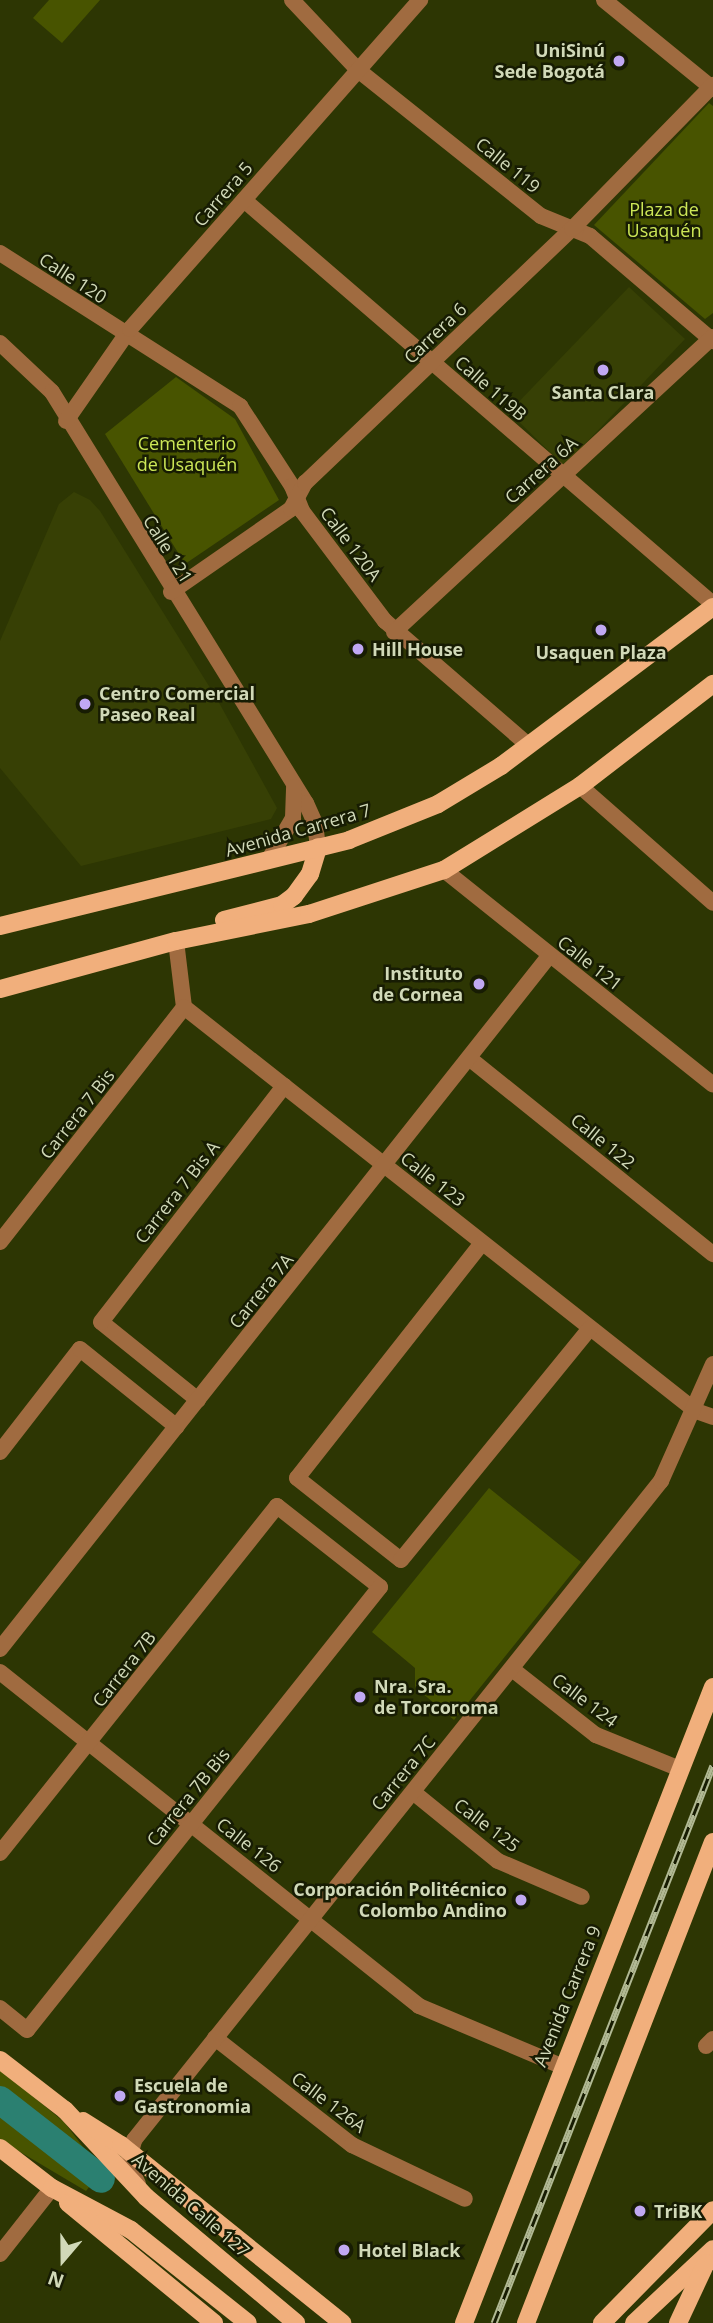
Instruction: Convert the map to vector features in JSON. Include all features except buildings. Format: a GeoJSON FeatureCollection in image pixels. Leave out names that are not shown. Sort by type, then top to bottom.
{"type":"FeatureCollection","features":[{"type":"Feature","properties":{"kind":"main road","name":"Avenida Carrera 7"},"geometry":{"type":"LineString","coordinates":[[0,926],[357,838],[439,804],[528,745],[713,606]]}},
{"type":"Feature","properties":{"kind":"main road"},"geometry":{"type":"LineString","coordinates":[[0,989],[176,941],[309,914],[444,870],[580,786],[710,691]]}},
{"type":"Feature","properties":{"kind":"main road"},"geometry":{"type":"LineString","coordinates":[[128,953],[190,929],[282,905],[303,886],[318,847]]}},
{"type":"Feature","properties":{"kind":"main road","name":"Avenida Carrera 9"},"geometry":{"type":"LineString","coordinates":[[464,2323],[561,2066],[713,1687]]}},
{"type":"Feature","properties":{"kind":"main road"},"geometry":{"type":"LineString","coordinates":[[526,2323],[713,1842]]}},
{"type":"Feature","properties":{"kind":"main road","name":"Avenida Calle 127"},"geometry":{"type":"LineString","coordinates":[[0,2060],[65,2110],[146,2197],[296,2323]]}},
{"type":"Feature","properties":{"kind":"main road"},"geometry":{"type":"LineString","coordinates":[[65,2110],[129,2151],[342,2323]]}},
{"type":"Feature","properties":{"kind":"main road"},"geometry":{"type":"LineString","coordinates":[[0,2148],[52,2188],[109,2240],[205,2320]]}},
{"type":"Feature","properties":{"kind":"main road"},"geometry":{"type":"LineString","coordinates":[[52,2188],[131,2230],[248,2323]]}},
{"type":"Feature","properties":{"kind":"main road"},"geometry":{"type":"LineString","coordinates":[[602,2323],[713,2210]]}},
{"type":"Feature","properties":{"kind":"main road"},"geometry":{"type":"LineString","coordinates":[[634,2323],[713,2250]]}},
{"type":"Feature","properties":{"kind":"main road"},"geometry":{"type":"LineString","coordinates":[[678,2323],[713,2250]]}},
{"type":"Feature","properties":{"kind":"street","name":"Calle 119"},"geometry":{"type":"LineString","coordinates":[[292,0],[358,70],[541,216],[590,236],[712,339]]}},
{"type":"Feature","properties":{"kind":"street","name":"Carrera 5"},"geometry":{"type":"LineString","coordinates":[[66,421],[125,335],[420,0]]}},
{"type":"Feature","properties":{"kind":"street"},"geometry":{"type":"LineString","coordinates":[[604,0],[712,87]]}},
{"type":"Feature","properties":{"kind":"street","name":"Carrera 6"},"geometry":{"type":"LineString","coordinates":[[172,592],[291,509],[305,484],[572,229],[712,87]]}},
{"type":"Feature","properties":{"kind":"street","name":"Calle 119B"},"geometry":{"type":"LineString","coordinates":[[244,201],[713,606]]}},
{"type":"Feature","properties":{"kind":"street","name":"Calle 120"},"geometry":{"type":"LineString","coordinates":[[0,253],[125,335]]}},
{"type":"Feature","properties":{"kind":"street","name":"Calle 120A"},"geometry":{"type":"LineString","coordinates":[[125,335],[240,406],[297,497],[302,511],[394,632],[528,745]]}},
{"type":"Feature","properties":{"kind":"street","name":"Carrera 6A"},"geometry":{"type":"LineString","coordinates":[[394,632],[712,339]]}},
{"type":"Feature","properties":{"kind":"street","name":"Calle 121"},"geometry":{"type":"LineString","coordinates":[[0,343],[52,392],[66,421],[293,785],[315,823],[318,847]]}},
{"type":"Feature","properties":{"kind":"street"},"geometry":{"type":"LineString","coordinates":[[268,861],[293,818],[293,785]]}},
{"type":"Feature","properties":{"kind":"street"},"geometry":{"type":"LineString","coordinates":[[580,786],[713,903]]}},
{"type":"Feature","properties":{"kind":"street","name":"Calle 121"},"geometry":{"type":"LineString","coordinates":[[444,870],[713,1085]]}},
{"type":"Feature","properties":{"kind":"street"},"geometry":{"type":"LineString","coordinates":[[176,941],[184,1007]]}},
{"type":"Feature","properties":{"kind":"street","name":"Carrera 7A"},"geometry":{"type":"LineString","coordinates":[[0,1649],[550,956]]}},
{"type":"Feature","properties":{"kind":"street","name":"Calle 123"},"geometry":{"type":"LineString","coordinates":[[184,1007],[695,1410],[713,1417]]}},
{"type":"Feature","properties":{"kind":"street","name":"Carrera 7 Bis"},"geometry":{"type":"LineString","coordinates":[[1,1243],[184,1007]]}},
{"type":"Feature","properties":{"kind":"street","name":"Calle 122"},"geometry":{"type":"LineString","coordinates":[[469,1058],[713,1254]]}},
{"type":"Feature","properties":{"kind":"street","name":"Carrera 7 Bis A"},"geometry":{"type":"LineString","coordinates":[[198,1400],[101,1322],[284,1086]]}},
{"type":"Feature","properties":{"kind":"street"},"geometry":{"type":"LineString","coordinates":[[482,1242],[297,1478],[401,1560],[590,1328]]}},
{"type":"Feature","properties":{"kind":"street"},"geometry":{"type":"LineString","coordinates":[[0,1452],[80,1349],[177,1427]]}},
{"type":"Feature","properties":{"kind":"street","name":"Carrera 7C"},"geometry":{"type":"LineString","coordinates":[[129,2151],[215,2038],[662,1481],[713,1364]]}},
{"type":"Feature","properties":{"kind":"street","name":"Carrera 7B Bis"},"geometry":{"type":"LineString","coordinates":[[0,2008],[27,2030],[380,1587],[277,1506]]}},
{"type":"Feature","properties":{"kind":"street","name":"Carrera 7B"},"geometry":{"type":"LineString","coordinates":[[0,1853],[90,1744],[277,1506]]}},
{"type":"Feature","properties":{"kind":"street","name":"Calle 124"},"geometry":{"type":"LineString","coordinates":[[512,1669],[596,1735],[680,1769]]}},
{"type":"Feature","properties":{"kind":"street","name":"Calle 126"},"geometry":{"type":"LineString","coordinates":[[0,1672],[312,1918],[419,2006],[561,2066]]}},
{"type":"Feature","properties":{"kind":"street","name":"Calle 125"},"geometry":{"type":"LineString","coordinates":[[413,1792],[498,1861],[582,1897]]}},
{"type":"Feature","properties":{"kind":"street","name":"Calle 126A"},"geometry":{"type":"LineString","coordinates":[[215,2038],[352,2146],[465,2199]]}},
{"type":"Feature","properties":{"kind":"street"},"geometry":{"type":"LineString","coordinates":[[129,2151],[129,2169],[146,2197]]}},
{"type":"Feature","properties":{"kind":"street"},"geometry":{"type":"LineString","coordinates":[[0,2254],[52,2188]]}},
{"type":"Feature","properties":{"kind":"shaded area","name":"Santa Clara"},"geometry":{"type":"Polygon","coordinates":[[[629,287],[685,339],[564,466],[509,412],[629,287]]]}},
{"type":"Feature","properties":{"kind":"shaded area"},"geometry":{"type":"Polygon","coordinates":[[[74,492],[90,500],[100,511],[217,699],[277,808],[271,819],[81,866],[0,768],[0,641],[59,504],[74,492]]]}},
{"type":"Feature","properties":{"kind":"green space"},"geometry":{"type":"Polygon","coordinates":[[[49,0],[100,0],[62,43],[33,18],[49,0]]]}},
{"type":"Feature","properties":{"kind":"green space","name":"Plaza de Usaquén"},"geometry":{"type":"Polygon","coordinates":[[[709,103],[713,106],[713,313],[705,319],[594,225],[709,103]]]}},
{"type":"Feature","properties":{"kind":"green space","name":"Cementerio de Usaquén"},"geometry":{"type":"Polygon","coordinates":[[[176,377],[235,419],[279,500],[185,564],[105,434],[176,377]]]}},
{"type":"Feature","properties":{"kind":"green space"},"geometry":{"type":"Polygon","coordinates":[[[489,1488],[581,1562],[454,1720],[415,1687],[415,1668],[372,1632],[489,1488]]]}},
{"type":"Feature","properties":{"kind":"green space"},"geometry":{"type":"Polygon","coordinates":[[[0,2069],[64,2122],[87,2152],[101,2172],[86,2191],[0,2140],[0,2069]]]}},
{"type":"Feature","properties":{"kind":"waterway"},"geometry":{"type":"LineString","coordinates":[[0,2100],[101,2179]]}},
{"type":"Feature","properties":{"kind":"railway"},"geometry":{"type":"LineString","coordinates":[[494,2323],[713,1765]]}},
{"type":"Feature","properties":{"kind":"place","name":"UniSinú Sede Bogotá"},"geometry":{"type":"Point","coordinates":[619,61]}},
{"type":"Feature","properties":{"kind":"place","name":"Santa Clara"},"geometry":{"type":"Point","coordinates":[603,370]}},
{"type":"Feature","properties":{"kind":"place","name":"Usaquen Plaza"},"geometry":{"type":"Point","coordinates":[601,630]}},
{"type":"Feature","properties":{"kind":"place","name":"Hill House"},"geometry":{"type":"Point","coordinates":[358,649]}},
{"type":"Feature","properties":{"kind":"place","name":"Centro Comercial Paseo Real"},"geometry":{"type":"Point","coordinates":[85,704]}},
{"type":"Feature","properties":{"kind":"place","name":"Instituto de Cornea"},"geometry":{"type":"Point","coordinates":[479,984]}},
{"type":"Feature","properties":{"kind":"place","name":"Nra. Sra. de Torcoroma"},"geometry":{"type":"Point","coordinates":[360,1697]}},
{"type":"Feature","properties":{"kind":"place","name":"Corporación Politécnico Colombo Andino"},"geometry":{"type":"Point","coordinates":[521,1900]}},
{"type":"Feature","properties":{"kind":"place","name":"Escuela de Gastronomia"},"geometry":{"type":"Point","coordinates":[120,2096]}},
{"type":"Feature","properties":{"kind":"place","name":"TriBK"},"geometry":{"type":"Point","coordinates":[640,2211]}},
{"type":"Feature","properties":{"kind":"place","name":"Hotel Black"},"geometry":{"type":"Point","coordinates":[344,2250]}}]}
